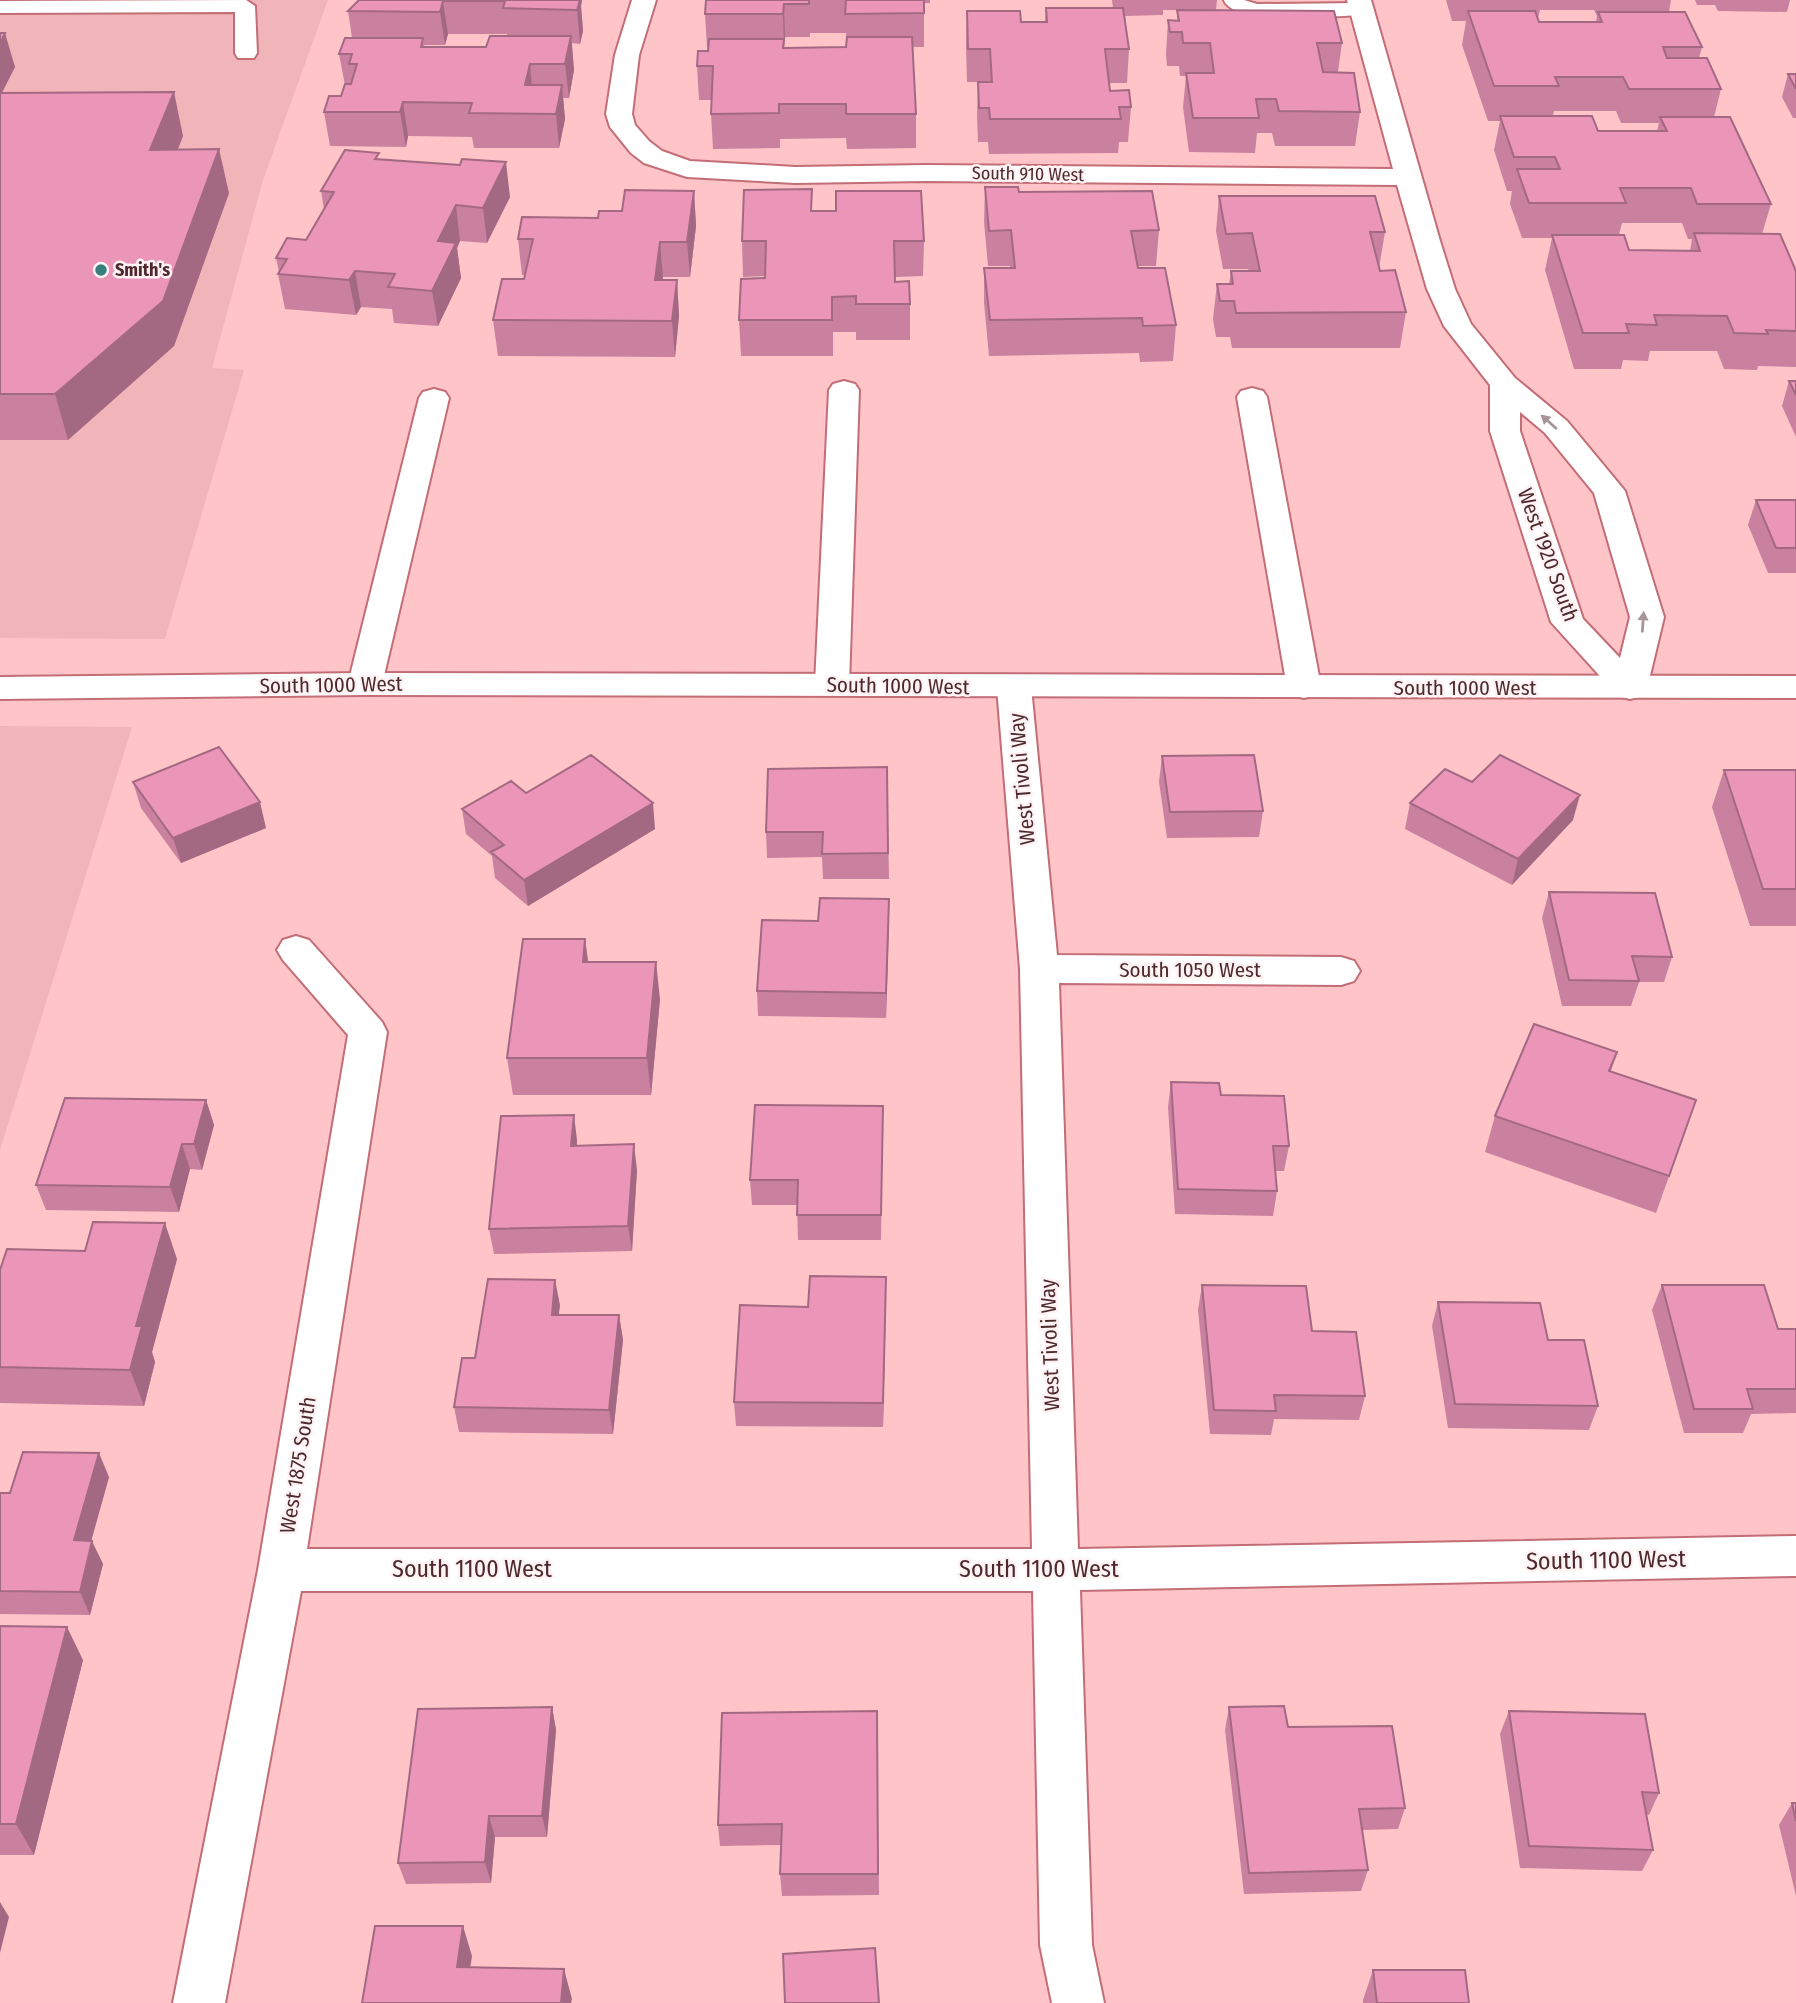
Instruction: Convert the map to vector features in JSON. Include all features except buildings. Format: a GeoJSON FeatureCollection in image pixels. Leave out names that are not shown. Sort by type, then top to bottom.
{"type":"FeatureCollection","features":[{"type":"Feature","properties":{"kind":"street","name":"South 910 West"},"geometry":{"type":"LineString","coordinates":[[644,0],[627,55],[619,114],[632,139],[653,157],[687,169],[794,175],[926,173],[1406,177]]}},
{"type":"Feature","properties":{"kind":"street"},"geometry":{"type":"LineString","coordinates":[[1360,5],[1406,177],[1441,289],[1458,326],[1505,384],[1556,427],[1609,491],[1647,617],[1630,688]]}},
{"type":"Feature","properties":{"kind":"street","name":"West 1920 South"},"geometry":{"type":"LineString","coordinates":[[1505,384],[1505,431],[1567,622],[1630,688]]}},
{"type":"Feature","properties":{"kind":"street"},"geometry":{"type":"LineString","coordinates":[[832,684],[844,390]]}},
{"type":"Feature","properties":{"kind":"street"},"geometry":{"type":"LineString","coordinates":[[1252,397],[1304,688]]}},
{"type":"Feature","properties":{"kind":"street"},"geometry":{"type":"LineString","coordinates":[[365,684],[434,398]]}},
{"type":"Feature","properties":{"kind":"street","name":"South 1000 West"},"geometry":{"type":"LineString","coordinates":[[0,688],[365,684],[832,684],[1014,688],[1796,687]]}},
{"type":"Feature","properties":{"kind":"street","name":"West Tivoli Way"},"geometry":{"type":"LineString","coordinates":[[1014,688],[1039,969],[1066,1945],[1078,2003]]}},
{"type":"Feature","properties":{"kind":"street","name":"West 1875 South"},"geometry":{"type":"LineString","coordinates":[[200,2003],[281,1570],[368,1032],[296,950]]}},
{"type":"Feature","properties":{"kind":"street","name":"South 1050 West"},"geometry":{"type":"LineString","coordinates":[[1039,969],[1342,971]]}},
{"type":"Feature","properties":{"kind":"street","name":"South 1100 West"},"geometry":{"type":"LineString","coordinates":[[281,1570],[1057,1570],[1796,1556]]}},
{"type":"Feature","properties":{"kind":"lane"},"geometry":{"type":"LineString","coordinates":[[1234,0],[1234,4],[1257,10],[1360,5]]}},
{"type":"Feature","properties":{"kind":"lane"},"geometry":{"type":"LineString","coordinates":[[0,7],[245,3],[246,53]]}},
{"type":"Feature","properties":{"kind":"shaded area"},"geometry":{"type":"Polygon","coordinates":[[[0,0],[328,0],[263,180],[212,368],[244,370],[165,639],[0,638],[0,0]]]}},
{"type":"Feature","properties":{"kind":"shaded area"},"geometry":{"type":"Polygon","coordinates":[[[0,726],[132,727],[0,1150],[0,726]]]}},
{"type":"Feature","properties":{"kind":"place","name":"Smith's"},"geometry":{"type":"Point","coordinates":[101,270]}}]}
